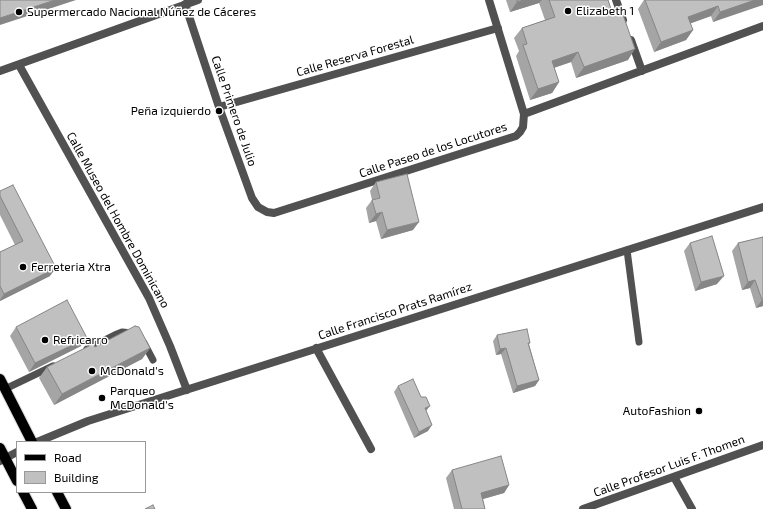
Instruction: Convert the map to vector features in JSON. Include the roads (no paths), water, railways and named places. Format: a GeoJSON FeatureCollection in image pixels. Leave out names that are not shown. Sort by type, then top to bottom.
{"type":"FeatureCollection","features":[{"type":"Feature","properties":{"kind":"main road"},"geometry":{"type":"LineString","coordinates":[[0,379],[31,441]]}},
{"type":"Feature","properties":{"kind":"main road"},"geometry":{"type":"LineString","coordinates":[[0,448],[3,460],[16,480]]}},
{"type":"Feature","properties":{"kind":"main road"},"geometry":{"type":"LineString","coordinates":[[24,493],[32,509]]}},
{"type":"Feature","properties":{"kind":"main road"},"geometry":{"type":"LineString","coordinates":[[58,493],[66,509]]}},
{"type":"Feature","properties":{"kind":"street"},"geometry":{"type":"LineString","coordinates":[[0,71],[198,0]]}},
{"type":"Feature","properties":{"kind":"street"},"geometry":{"type":"LineString","coordinates":[[489,0],[524,114],[763,26]]}},
{"type":"Feature","properties":{"kind":"street"},"geometry":{"type":"LineString","coordinates":[[616,0],[642,71]]}},
{"type":"Feature","properties":{"kind":"street","name":"Calle Primero de Julio"},"geometry":{"type":"LineString","coordinates":[[184,4],[252,198],[258,207],[267,212],[274,213]]}},
{"type":"Feature","properties":{"kind":"street","name":"Calle Reserva Forestal"},"geometry":{"type":"LineString","coordinates":[[219,107],[498,28]]}},
{"type":"Feature","properties":{"kind":"street","name":"Calle Museo del Hombre Dominicano"},"geometry":{"type":"LineString","coordinates":[[19,65],[149,298],[187,390]]}},
{"type":"Feature","properties":{"kind":"street","name":"Calle Paseo de los Locutores"},"geometry":{"type":"LineString","coordinates":[[274,213],[516,136],[523,127],[524,114]]}},
{"type":"Feature","properties":{"kind":"street","name":"Calle Francisco Prats Ramírez"},"geometry":{"type":"LineString","coordinates":[[39,441],[88,421],[763,207]]}},
{"type":"Feature","properties":{"kind":"street"},"geometry":{"type":"LineString","coordinates":[[316,348],[371,448]]}},
{"type":"Feature","properties":{"kind":"street","name":"Calle Profesor Luis F. Thomen"},"geometry":{"type":"LineString","coordinates":[[583,509],[763,445]]}},
{"type":"Feature","properties":{"kind":"street"},"geometry":{"type":"LineString","coordinates":[[3,460],[16,453]]}},
{"type":"Feature","properties":{"kind":"street"},"geometry":{"type":"LineString","coordinates":[[674,477],[692,509]]}},
{"type":"Feature","properties":{"kind":"lane"},"geometry":{"type":"LineString","coordinates":[[627,250],[639,342]]}},
{"type":"Feature","properties":{"kind":"lane"},"geometry":{"type":"LineString","coordinates":[[83,351],[122,332],[133,333],[139,334],[153,360]]}},
{"type":"Feature","properties":{"kind":"lane"},"geometry":{"type":"LineString","coordinates":[[5,389],[63,361]]}},
{"type":"Feature","properties":{"kind":"place","name":"Elizabeth 1"},"geometry":{"type":"Point","coordinates":[568,11]}},
{"type":"Feature","properties":{"kind":"place","name":"Supermercado Nacional Núñez de Cáceres"},"geometry":{"type":"Point","coordinates":[19,12]}},
{"type":"Feature","properties":{"kind":"place","name":"Peña izquierdo"},"geometry":{"type":"Point","coordinates":[219,111]}},
{"type":"Feature","properties":{"kind":"place","name":"Ferreteria Xtra"},"geometry":{"type":"Point","coordinates":[23,267]}},
{"type":"Feature","properties":{"kind":"place","name":"Refricarro"},"geometry":{"type":"Point","coordinates":[45,340]}},
{"type":"Feature","properties":{"kind":"place","name":"McDonald's"},"geometry":{"type":"Point","coordinates":[92,371]}},
{"type":"Feature","properties":{"kind":"place","name":"Parqueo McDonald's"},"geometry":{"type":"Point","coordinates":[102,398]}},
{"type":"Feature","properties":{"kind":"place","name":"AutoFashion"},"geometry":{"type":"Point","coordinates":[699,411]}}]}
